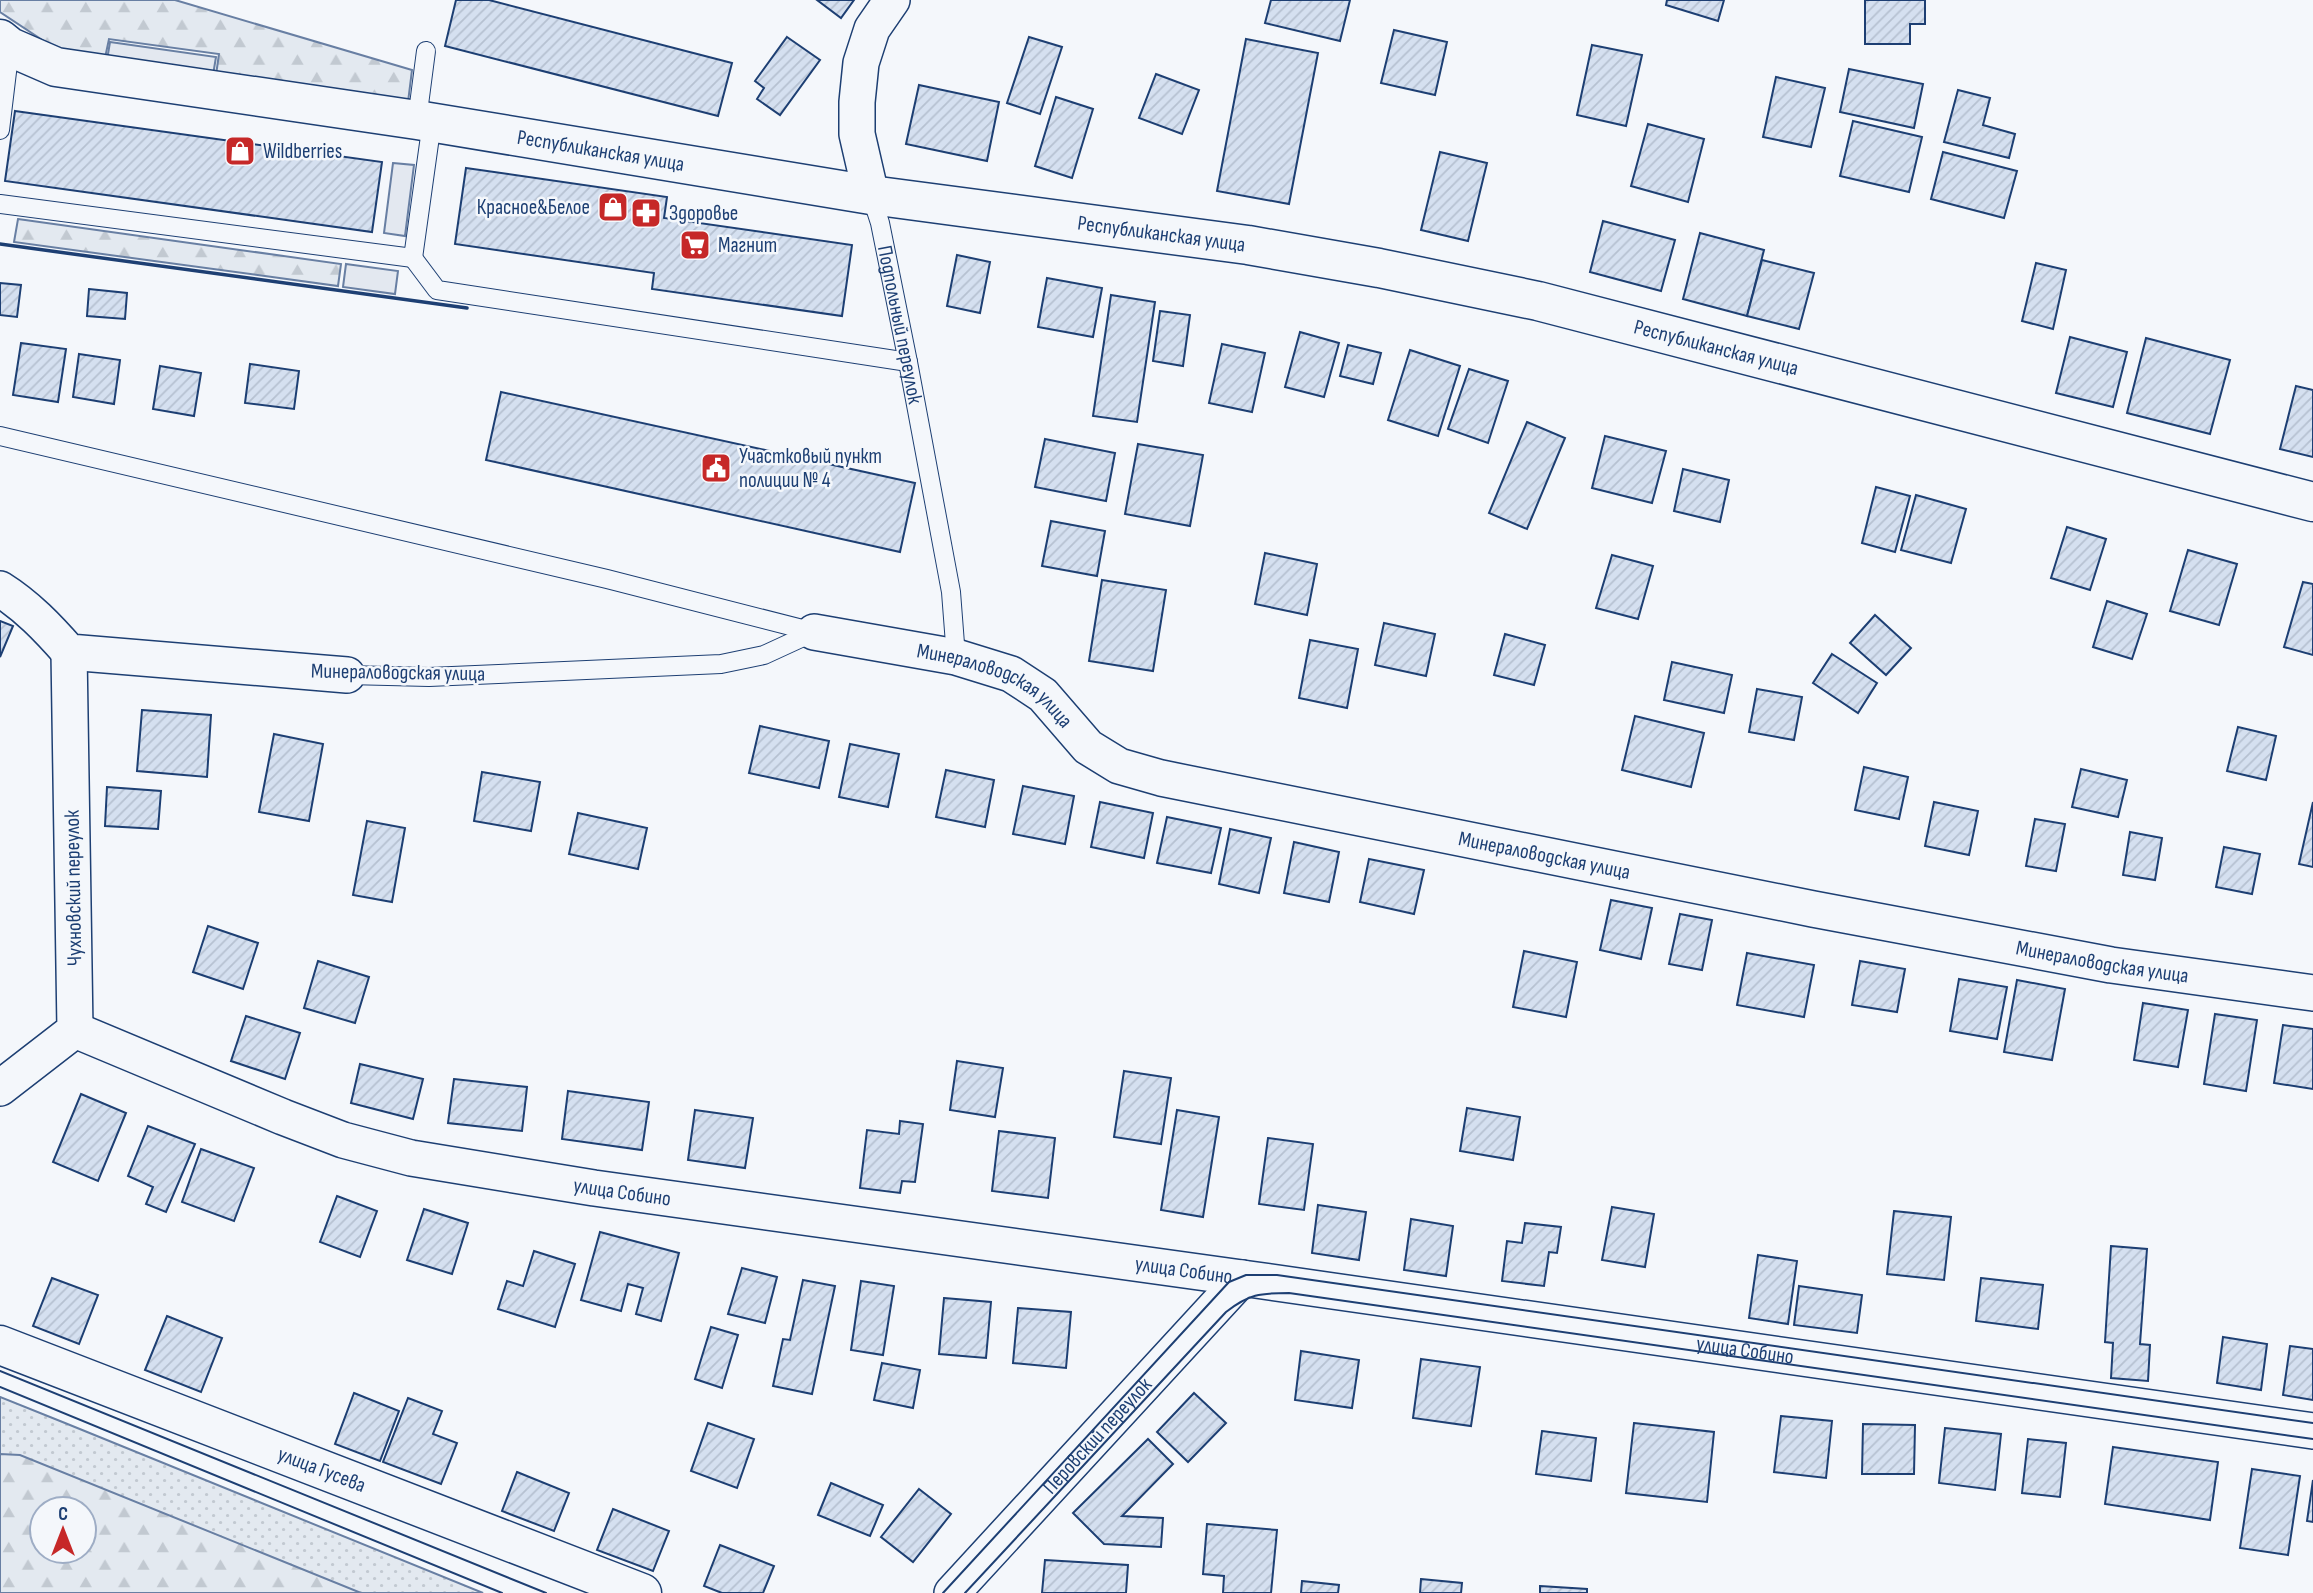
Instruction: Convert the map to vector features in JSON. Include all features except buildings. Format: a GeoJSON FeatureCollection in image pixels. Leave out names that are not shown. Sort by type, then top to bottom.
{"type":"FeatureCollection","features":[{"type":"Feature","properties":{"kind":"street","name":"Подпольный переулок"},"geometry":{"type":"LineString","coordinates":[[871,195],[857,134],[861,63],[872,29],[892,0]]}},
{"type":"Feature","properties":{"kind":"street","name":"Республиканская улица"},"geometry":{"type":"LineString","coordinates":[[5,43],[56,67],[425,121],[871,195],[1248,245],[1379,268],[1538,300],[2313,502]]}},
{"type":"Feature","properties":{"kind":"street"},"geometry":{"type":"LineString","coordinates":[[0,589],[43,622],[69,652]]}},
{"type":"Feature","properties":{"kind":"street","name":"Минераловодская улица"},"geometry":{"type":"LineString","coordinates":[[814,632],[956,657],[1011,674],[1043,695],[1088,747],[1119,766],[1161,778],[1812,909],[2111,964],[2313,993]]}},
{"type":"Feature","properties":{"kind":"street","name":"Минераловодская улица"},"geometry":{"type":"LineString","coordinates":[[69,652],[347,675]]}},
{"type":"Feature","properties":{"kind":"street","name":"Чухновский переулок"},"geometry":{"type":"LineString","coordinates":[[69,652],[75,1030]]}},
{"type":"Feature","properties":{"kind":"street"},"geometry":{"type":"LineString","coordinates":[[0,1088],[75,1030]]}},
{"type":"Feature","properties":{"kind":"street","name":"улица Собино"},"geometry":{"type":"LineString","coordinates":[[75,1030],[295,1122],[343,1140],[411,1158],[594,1188],[2313,1431]]}},
{"type":"Feature","properties":{"kind":"street","name":"Перовский переулок"},"geometry":{"type":"LineString","coordinates":[[952,1593],[1242,1278]]}},
{"type":"Feature","properties":{"kind":"street","name":"улица Гусева"},"geometry":{"type":"LineString","coordinates":[[0,1346],[642,1593]]}},
{"type":"Feature","properties":{"kind":"lane"},"geometry":{"type":"LineString","coordinates":[[0,130],[5,43]]}},
{"type":"Feature","properties":{"kind":"lane"},"geometry":{"type":"LineString","coordinates":[[426,51],[425,121],[413,258],[437,290],[908,362]]}},
{"type":"Feature","properties":{"kind":"lane","name":"Подпольный переулок"},"geometry":{"type":"LineString","coordinates":[[871,195],[880,223],[951,592],[956,657]]}},
{"type":"Feature","properties":{"kind":"lane"},"geometry":{"type":"LineString","coordinates":[[0,204],[413,258]]}},
{"type":"Feature","properties":{"kind":"lane","name":"Минераловодская улица"},"geometry":{"type":"LineString","coordinates":[[0,436],[607,579],[814,632]]}},
{"type":"Feature","properties":{"kind":"lane","name":"Минераловодская улица"},"geometry":{"type":"LineString","coordinates":[[347,675],[429,677],[721,664],[764,655],[814,632]]}},
{"type":"Feature","properties":{"kind":"green space"},"geometry":{"type":"Polygon","coordinates":[[[0,0],[175,0],[412,70],[408,102],[216,75],[219,54],[109,39],[105,58],[62,53],[0,12],[0,0]]]}},
{"type":"Feature","properties":{"kind":"green space"},"geometry":{"type":"Polygon","coordinates":[[[18,219],[341,264],[338,286],[14,242],[18,219]]]}},
{"type":"Feature","properties":{"kind":"green space"},"geometry":{"type":"Polygon","coordinates":[[[0,1397],[483,1593],[0,1593],[0,1397]]]}},
{"type":"Feature","properties":{"kind":"green space"},"geometry":{"type":"Polygon","coordinates":[[[0,1454],[20,1455],[361,1593],[0,1593],[0,1454]]]}},
{"type":"Feature","properties":{"kind":"shaded area"},"geometry":{"type":"Polygon","coordinates":[[[110,42],[216,57],[213,75],[107,60],[110,42]]]}},
{"type":"Feature","properties":{"kind":"shaded area"},"geometry":{"type":"Polygon","coordinates":[[[393,163],[414,165],[405,236],[384,233],[393,163]]]}},
{"type":"Feature","properties":{"kind":"shaded area"},"geometry":{"type":"Polygon","coordinates":[[[346,264],[398,271],[395,294],[343,287],[346,264]]]}},
{"type":"Feature","properties":{"kind":"tram line"},"geometry":{"type":"LineString","coordinates":[[943,1593],[1229,1282],[1246,1275],[1277,1275],[2313,1423]]}},
{"type":"Feature","properties":{"kind":"tram line"},"geometry":{"type":"LineString","coordinates":[[965,1593],[1226,1312],[1241,1301],[1262,1294],[1289,1293],[2313,1439]]}},
{"type":"Feature","properties":{"kind":"tram line"},"geometry":{"type":"LineString","coordinates":[[0,1371],[546,1593]]}},
{"type":"Feature","properties":{"kind":"tram line"},"geometry":{"type":"LineString","coordinates":[[0,1387],[502,1593]]}},
{"type":"Feature","properties":{"kind":"wall"},"geometry":{"type":"LineString","coordinates":[[0,244],[467,308]]}},
{"type":"Feature","properties":{"kind":"place","name":"Wildberries"},"geometry":{"type":"Point","coordinates":[240,151]}},
{"type":"Feature","properties":{"kind":"place","name":"Красное&Белое"},"geometry":{"type":"Point","coordinates":[613,207]}},
{"type":"Feature","properties":{"kind":"place","name":"Здоровье"},"geometry":{"type":"Point","coordinates":[646,213]}},
{"type":"Feature","properties":{"kind":"place","name":"Магнит"},"geometry":{"type":"Point","coordinates":[695,245]}},
{"type":"Feature","properties":{"kind":"place","name":"Участковый пункт полиции № 4"},"geometry":{"type":"Point","coordinates":[716,468]}}]}
